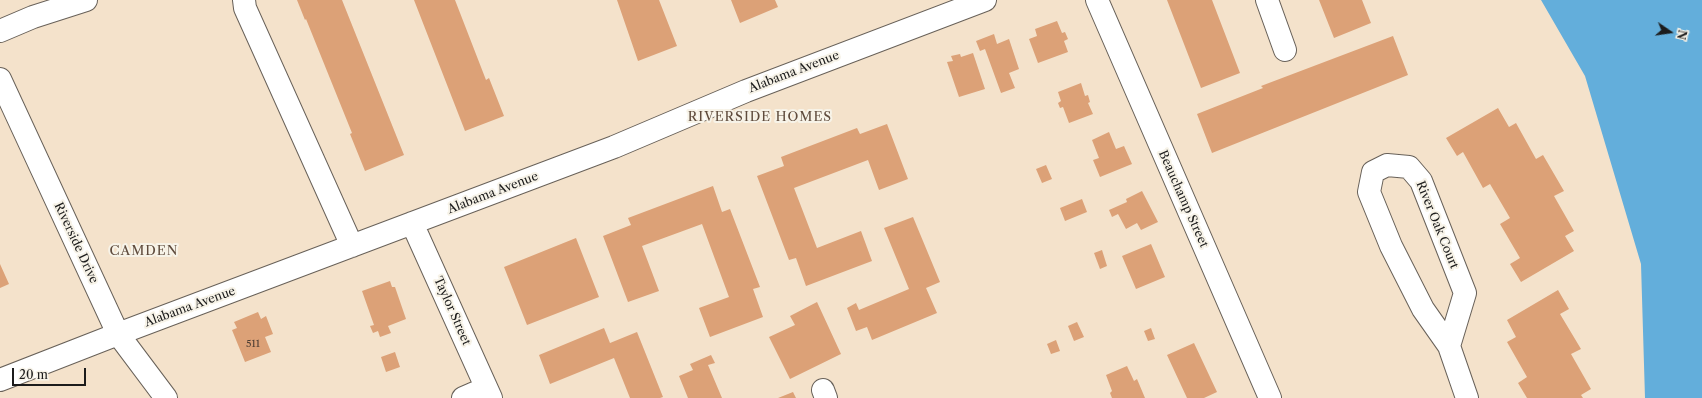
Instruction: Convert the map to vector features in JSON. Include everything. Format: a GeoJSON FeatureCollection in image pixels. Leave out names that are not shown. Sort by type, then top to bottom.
{"type":"FeatureCollection","features":[{"type":"Feature","properties":{"kind":"street"},"geometry":{"type":"LineString","coordinates":[[0,31],[33,17],[86,0]]}},
{"type":"Feature","properties":{"kind":"street"},"geometry":{"type":"LineString","coordinates":[[244,0],[245,8],[352,246]]}},
{"type":"Feature","properties":{"kind":"street","name":"Alabama Avenue"},"geometry":{"type":"LineString","coordinates":[[0,380],[614,147],[746,91],[985,0]]}},
{"type":"Feature","properties":{"kind":"street","name":"Beauchamp Street"},"geometry":{"type":"LineString","coordinates":[[1097,0],[1270,398]]}},
{"type":"Feature","properties":{"kind":"street"},"geometry":{"type":"LineString","coordinates":[[1267,0],[1285,50]]}},
{"type":"Feature","properties":{"kind":"street","name":"Riverside Drive"},"geometry":{"type":"LineString","coordinates":[[0,79],[118,334],[166,398]]}},
{"type":"Feature","properties":{"kind":"street","name":"River Oak Court"},"geometry":{"type":"LineString","coordinates":[[1448,346],[1465,293],[1421,180],[1408,167],[1387,165],[1373,172],[1369,192],[1391,246],[1423,309],[1448,346],[1467,398]]}},
{"type":"Feature","properties":{"kind":"street","name":"Taylor Street"},"geometry":{"type":"LineString","coordinates":[[412,223],[488,393]]}},
{"type":"Feature","properties":{"kind":"street"},"geometry":{"type":"LineString","coordinates":[[463,398],[488,393]]}},
{"type":"Feature","properties":{"kind":"water"},"geometry":{"type":"Polygon","coordinates":[[[1541,0],[1702,0],[1702,398],[1645,398],[1641,264],[1585,76],[1541,0]]]}},
{"type":"Feature","properties":{"kind":"building"},"geometry":{"type":"Polygon","coordinates":[[[297,0],[342,0],[404,155],[365,171],[350,134],[352,133],[297,0]]]}},
{"type":"Feature","properties":{"kind":"building"},"geometry":{"type":"Polygon","coordinates":[[[414,0],[455,0],[486,80],[489,78],[504,116],[465,131],[414,0]]]}},
{"type":"Feature","properties":{"kind":"building"},"geometry":{"type":"Polygon","coordinates":[[[617,0],[659,0],[677,46],[638,61],[617,0]]]}},
{"type":"Feature","properties":{"kind":"building"},"geometry":{"type":"Polygon","coordinates":[[[731,0],[775,0],[778,7],[740,23],[731,0]]]}},
{"type":"Feature","properties":{"kind":"building"},"geometry":{"type":"Polygon","coordinates":[[[1167,0],[1212,0],[1240,73],[1201,88],[1167,0]]]}},
{"type":"Feature","properties":{"kind":"building"},"geometry":{"type":"Polygon","coordinates":[[[1319,0],[1362,0],[1371,23],[1334,38],[1319,0]]]}},
{"type":"Feature","properties":{"kind":"building"},"geometry":{"type":"Polygon","coordinates":[[[1057,21],[1062,33],[1065,32],[1068,39],[1064,41],[1068,52],[1038,63],[1029,39],[1037,36],[1035,29],[1057,21]]]}},
{"type":"Feature","properties":{"kind":"building"},"geometry":{"type":"Polygon","coordinates":[[[994,34],[997,44],[1009,39],[1019,69],[1009,73],[1015,88],[1001,93],[985,49],[980,51],[976,41],[994,34]]]}},
{"type":"Feature","properties":{"kind":"building"},"geometry":{"type":"Polygon","coordinates":[[[1393,36],[1408,75],[1212,153],[1197,114],[1263,88],[1261,86],[1393,36]]]}},
{"type":"Feature","properties":{"kind":"building"},"geometry":{"type":"Polygon","coordinates":[[[973,53],[985,89],[959,97],[947,62],[953,61],[951,56],[960,54],[961,57],[973,53]]]}},
{"type":"Feature","properties":{"kind":"building"},"geometry":{"type":"Polygon","coordinates":[[[1081,83],[1085,96],[1088,95],[1090,102],[1088,103],[1093,114],[1069,123],[1063,107],[1060,108],[1058,103],[1061,101],[1058,92],[1081,83]]]}},
{"type":"Feature","properties":{"kind":"building"},"geometry":{"type":"Polygon","coordinates":[[[1498,108],[1509,127],[1516,123],[1536,159],[1543,155],[1564,191],[1554,196],[1574,231],[1565,236],[1574,251],[1521,282],[1510,264],[1520,258],[1500,224],[1510,218],[1490,184],[1483,188],[1463,152],[1457,156],[1446,138],[1498,108]]]}},
{"type":"Feature","properties":{"kind":"building"},"geometry":{"type":"Polygon","coordinates":[[[887,124],[908,179],[879,190],[868,160],[794,188],[817,248],[861,231],[872,261],[806,286],[796,258],[789,260],[757,176],[784,166],[781,157],[857,128],[860,134],[887,124]]]}},
{"type":"Feature","properties":{"kind":"building"},"geometry":{"type":"Polygon","coordinates":[[[1109,132],[1116,149],[1124,146],[1132,164],[1100,177],[1093,160],[1099,158],[1092,140],[1109,132]]]}},
{"type":"Feature","properties":{"kind":"building"},"geometry":{"type":"Polygon","coordinates":[[[1046,165],[1052,179],[1042,183],[1036,169],[1046,165]]]}},
{"type":"Feature","properties":{"kind":"building"},"geometry":{"type":"Polygon","coordinates":[[[713,186],[722,212],[730,209],[760,287],[753,289],[763,317],[710,337],[699,308],[729,297],[702,224],[642,246],[659,291],[628,302],[603,236],[631,225],[628,218],[713,186]]]}},
{"type":"Feature","properties":{"kind":"building"},"geometry":{"type":"Polygon","coordinates":[[[1142,191],[1158,222],[1141,230],[1137,223],[1126,229],[1118,214],[1112,217],[1109,210],[1127,202],[1126,199],[1142,191]]]}},
{"type":"Feature","properties":{"kind":"building"},"geometry":{"type":"Polygon","coordinates":[[[1082,199],[1087,212],[1065,221],[1060,208],[1082,199]]]}},
{"type":"Feature","properties":{"kind":"building"},"geometry":{"type":"Polygon","coordinates":[[[913,217],[940,282],[926,288],[937,313],[872,340],[867,327],[856,331],[847,308],[856,303],[859,310],[909,289],[884,228],[913,217]]]}},
{"type":"Feature","properties":{"kind":"building"},"geometry":{"type":"Polygon","coordinates":[[[576,238],[599,297],[527,325],[504,267],[576,238]]]}},
{"type":"Feature","properties":{"kind":"building"},"geometry":{"type":"Polygon","coordinates":[[[1151,244],[1165,277],[1136,289],[1122,256],[1151,244]]]}},
{"type":"Feature","properties":{"kind":"building"},"geometry":{"type":"Polygon","coordinates":[[[1102,250],[1107,266],[1100,269],[1094,253],[1102,250]]]}},
{"type":"Feature","properties":{"kind":"building"},"geometry":{"type":"Polygon","coordinates":[[[0,264],[9,284],[0,288],[0,264]]]}},
{"type":"Feature","properties":{"kind":"building"},"geometry":{"type":"Polygon","coordinates":[[[390,281],[392,287],[395,287],[406,319],[388,326],[391,333],[380,337],[378,331],[373,333],[370,326],[374,325],[362,291],[390,281]]]}},
{"type":"Feature","properties":{"kind":"building"},"geometry":{"type":"Polygon","coordinates":[[[1558,290],[1569,309],[1560,314],[1581,349],[1571,354],[1591,389],[1581,395],[1583,398],[1527,398],[1518,383],[1527,377],[1507,342],[1516,337],[1507,320],[1558,290]]]}},
{"type":"Feature","properties":{"kind":"building"},"geometry":{"type":"Polygon","coordinates":[[[817,302],[841,354],[790,379],[769,337],[795,325],[790,316],[817,302]]]}},
{"type":"Feature","properties":{"kind":"building"},"geometry":{"type":"Polygon","coordinates":[[[258,312],[261,319],[266,316],[273,334],[265,337],[271,352],[245,362],[232,330],[237,328],[234,322],[258,312]]]}},
{"type":"Feature","properties":{"kind":"building"},"geometry":{"type":"Polygon","coordinates":[[[1077,322],[1084,337],[1074,341],[1068,326],[1077,322]]]}},
{"type":"Feature","properties":{"kind":"building"},"geometry":{"type":"Polygon","coordinates":[[[604,328],[610,343],[637,332],[663,397],[630,398],[614,358],[550,384],[539,355],[604,328]]]}},
{"type":"Feature","properties":{"kind":"building"},"geometry":{"type":"Polygon","coordinates":[[[1151,328],[1155,339],[1148,341],[1144,331],[1151,328]]]}},
{"type":"Feature","properties":{"kind":"building"},"geometry":{"type":"Polygon","coordinates":[[[1056,340],[1060,351],[1051,354],[1047,344],[1056,340]]]}},
{"type":"Feature","properties":{"kind":"building"},"geometry":{"type":"Polygon","coordinates":[[[1194,343],[1217,392],[1204,398],[1187,398],[1167,355],[1194,343]]]}},
{"type":"Feature","properties":{"kind":"building"},"geometry":{"type":"Polygon","coordinates":[[[395,352],[400,367],[386,372],[381,357],[395,352]]]}},
{"type":"Feature","properties":{"kind":"building"},"geometry":{"type":"Polygon","coordinates":[[[711,355],[715,363],[708,365],[722,398],[688,398],[679,376],[693,370],[690,364],[711,355]]]}},
{"type":"Feature","properties":{"kind":"building"},"geometry":{"type":"Polygon","coordinates":[[[1127,366],[1134,381],[1137,379],[1145,398],[1112,398],[1110,393],[1112,391],[1106,375],[1127,366]]]}},
{"type":"Feature","properties":{"kind":"building"},"geometry":{"type":"Polygon","coordinates":[[[793,392],[796,398],[778,398],[793,392]]]}},
{"type":"Feature","properties":{"kind":"district","name":"RIVERSIDE HOMES"},"geometry":{"type":"Point","coordinates":[760,117]}},
{"type":"Feature","properties":{"kind":"district","name":"CAMDEN"},"geometry":{"type":"Point","coordinates":[144,251]}}]}
